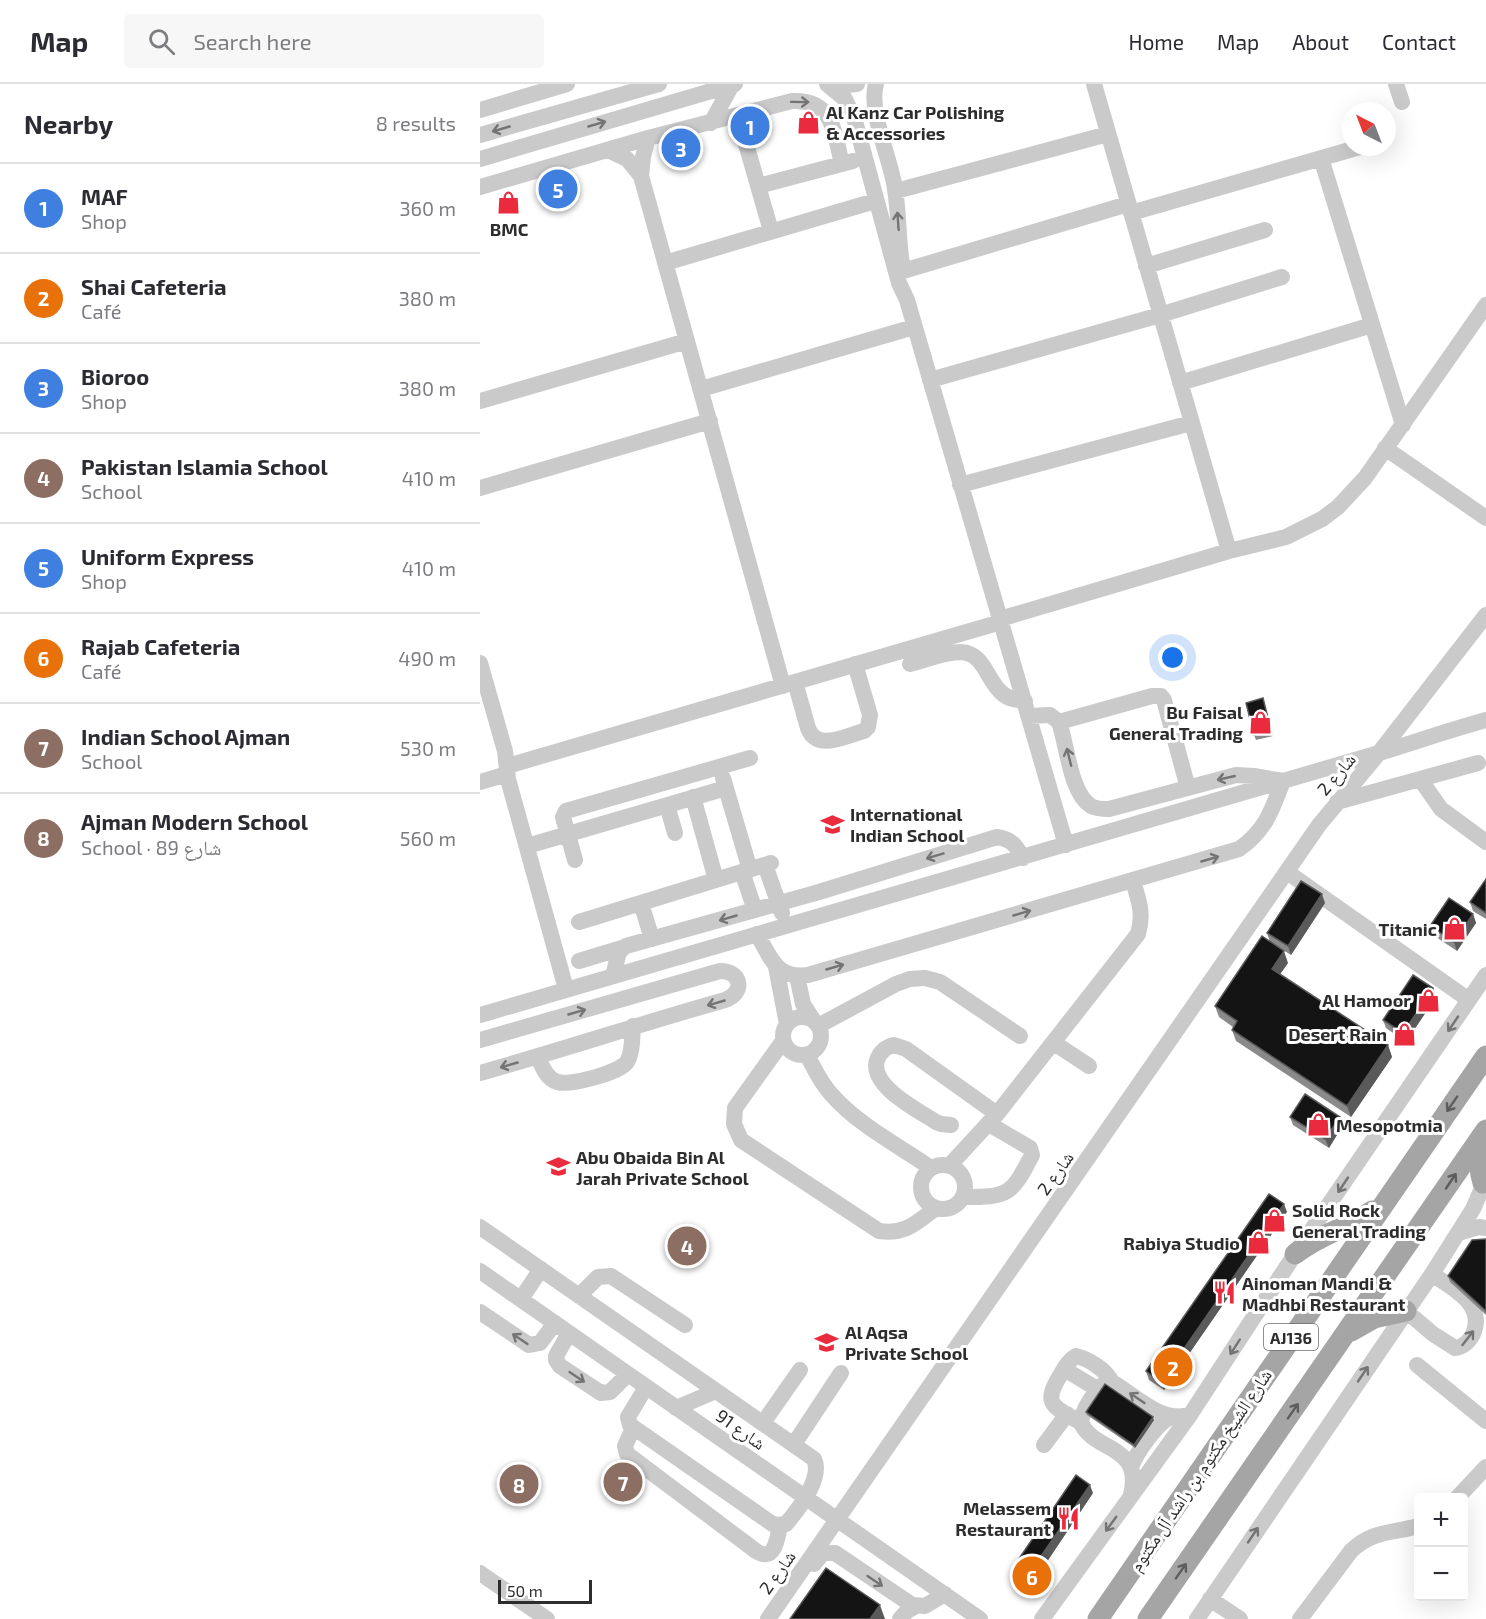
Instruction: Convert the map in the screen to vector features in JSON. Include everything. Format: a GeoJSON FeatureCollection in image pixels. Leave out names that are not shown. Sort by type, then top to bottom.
{"type":"FeatureCollection","features":[{"type":"Feature","properties":{"kind":"main road","name":"شارع الشيخ مكتوم بن راشد آل مكتوم"},"geometry":{"type":"LineString","coordinates":[[1103,1611],[1486,1056]]}},
{"type":"Feature","properties":{"kind":"main road","name":"AJ136"},"geometry":{"type":"LineString","coordinates":[[1148,1619],[1486,1130]]}},
{"type":"Feature","properties":{"kind":"main road"},"geometry":{"type":"LineString","coordinates":[[1485,1183],[1480,1173],[1480,1161],[1486,1142]]}},
{"type":"Feature","properties":{"kind":"main road"},"geometry":{"type":"LineString","coordinates":[[1295,1254],[1318,1239],[1357,1221],[1382,1204]]}},
{"type":"Feature","properties":{"kind":"main road"},"geometry":{"type":"LineString","coordinates":[[1346,1335],[1364,1322],[1406,1311]]}},
{"type":"Feature","properties":{"kind":"main road"},"geometry":{"type":"LineString","coordinates":[[1087,1619],[1103,1611]]}},
{"type":"Feature","properties":{"kind":"street"},"geometry":{"type":"LineString","coordinates":[[480,135],[629,88],[659,84]]}},
{"type":"Feature","properties":{"kind":"street"},"geometry":{"type":"LineString","coordinates":[[711,123],[734,84]]}},
{"type":"Feature","properties":{"kind":"street"},"geometry":{"type":"LineString","coordinates":[[480,159],[734,84]]}},
{"type":"Feature","properties":{"kind":"street"},"geometry":{"type":"LineString","coordinates":[[828,84],[838,86],[857,84]]}},
{"type":"Feature","properties":{"kind":"street"},"geometry":{"type":"LineString","coordinates":[[828,84],[851,110],[900,289],[907,300]]}},
{"type":"Feature","properties":{"kind":"street"},"geometry":{"type":"LineString","coordinates":[[876,84],[874,91],[876,112],[896,191],[907,300],[1066,845]]}},
{"type":"Feature","properties":{"kind":"street"},"geometry":{"type":"LineString","coordinates":[[1094,84],[1229,551]]}},
{"type":"Feature","properties":{"kind":"street"},"geometry":{"type":"LineString","coordinates":[[1396,84],[1402,102]]}},
{"type":"Feature","properties":{"kind":"street"},"geometry":{"type":"LineString","coordinates":[[539,118],[560,85]]}},
{"type":"Feature","properties":{"kind":"street"},"geometry":{"type":"LineString","coordinates":[[480,110],[560,85]]}},
{"type":"Feature","properties":{"kind":"street"},"geometry":{"type":"LineString","coordinates":[[480,187],[648,138],[792,101],[814,104],[824,110],[830,119],[842,164]]}},
{"type":"Feature","properties":{"kind":"street"},"geometry":{"type":"LineString","coordinates":[[738,116],[771,231]]}},
{"type":"Feature","properties":{"kind":"street"},"geometry":{"type":"LineString","coordinates":[[896,191],[1108,134]]}},
{"type":"Feature","properties":{"kind":"street"},"geometry":{"type":"LineString","coordinates":[[551,138],[582,158]]}},
{"type":"Feature","properties":{"kind":"street"},"geometry":{"type":"LineString","coordinates":[[648,138],[641,176],[665,263],[789,684],[810,735],[816,740],[823,742],[864,731],[868,727],[870,716],[855,664]]}},
{"type":"Feature","properties":{"kind":"street"},"geometry":{"type":"LineString","coordinates":[[608,150],[627,159],[641,176]]}},
{"type":"Feature","properties":{"kind":"street"},"geometry":{"type":"LineString","coordinates":[[903,271],[1342,152]]}},
{"type":"Feature","properties":{"kind":"street"},"geometry":{"type":"LineString","coordinates":[[758,186],[865,158]]}},
{"type":"Feature","properties":{"kind":"street"},"geometry":{"type":"LineString","coordinates":[[1321,158],[1403,425]]}},
{"type":"Feature","properties":{"kind":"street"},"geometry":{"type":"LineString","coordinates":[[665,263],[875,201]]}},
{"type":"Feature","properties":{"kind":"street"},"geometry":{"type":"LineString","coordinates":[[1146,266],[1265,230]]}},
{"type":"Feature","properties":{"kind":"street"},"geometry":{"type":"LineString","coordinates":[[930,380],[1160,315],[1282,277]]}},
{"type":"Feature","properties":{"kind":"street"},"geometry":{"type":"LineString","coordinates":[[480,782],[507,770],[789,684],[1229,551],[1286,537],[1322,519],[1352,493],[1403,425],[1486,305]]}},
{"type":"Feature","properties":{"kind":"street"},"geometry":{"type":"LineString","coordinates":[[1180,383],[1372,325]]}},
{"type":"Feature","properties":{"kind":"street"},"geometry":{"type":"LineString","coordinates":[[701,390],[914,327]]}},
{"type":"Feature","properties":{"kind":"street"},"geometry":{"type":"LineString","coordinates":[[480,401],[687,341]]}},
{"type":"Feature","properties":{"kind":"street"},"geometry":{"type":"LineString","coordinates":[[480,488],[710,421]]}},
{"type":"Feature","properties":{"kind":"street"},"geometry":{"type":"LineString","coordinates":[[960,485],[1191,423]]}},
{"type":"Feature","properties":{"kind":"street"},"geometry":{"type":"LineString","coordinates":[[1385,448],[1486,518]]}},
{"type":"Feature","properties":{"kind":"street","name":"شارع 2"},"geometry":{"type":"LineString","coordinates":[[768,1619],[1337,802],[1379,753],[1486,615]]}},
{"type":"Feature","properties":{"kind":"street"},"geometry":{"type":"LineString","coordinates":[[910,664],[962,652],[979,659],[995,687],[1004,695],[1027,709],[1050,715],[1059,722],[1077,790],[1090,806],[1099,809],[1109,809],[1236,775],[1283,781]]}},
{"type":"Feature","properties":{"kind":"street"},"geometry":{"type":"LineString","coordinates":[[480,663],[505,751],[507,770],[526,846],[567,990]]}},
{"type":"Feature","properties":{"kind":"street"},"geometry":{"type":"LineString","coordinates":[[1059,722],[1152,696],[1161,696],[1188,788]]}},
{"type":"Feature","properties":{"kind":"street"},"geometry":{"type":"LineString","coordinates":[[480,1014],[1023,858],[1486,720]]}},
{"type":"Feature","properties":{"kind":"street"},"geometry":{"type":"LineString","coordinates":[[1424,740],[1436,740],[1486,730]]}},
{"type":"Feature","properties":{"kind":"street"},"geometry":{"type":"LineString","coordinates":[[575,860],[563,817],[566,812],[750,758]]}},
{"type":"Feature","properties":{"kind":"street"},"geometry":{"type":"LineString","coordinates":[[1337,802],[1478,763]]}},
{"type":"Feature","properties":{"kind":"street"},"geometry":{"type":"LineString","coordinates":[[720,767],[757,868],[778,904],[786,925]]}},
{"type":"Feature","properties":{"kind":"street"},"geometry":{"type":"LineString","coordinates":[[1420,779],[1441,809],[1486,842]]}},
{"type":"Feature","properties":{"kind":"street"},"geometry":{"type":"LineString","coordinates":[[776,967],[785,974],[808,975],[1133,882],[1239,849],[1254,839],[1265,825],[1283,781]]}},
{"type":"Feature","properties":{"kind":"street"},"geometry":{"type":"LineString","coordinates":[[526,846],[726,788]]}},
{"type":"Feature","properties":{"kind":"street"},"geometry":{"type":"LineString","coordinates":[[1054,806],[1077,790]]}},
{"type":"Feature","properties":{"kind":"street"},"geometry":{"type":"LineString","coordinates":[[693,797],[717,880]]}},
{"type":"Feature","properties":{"kind":"street"},"geometry":{"type":"LineString","coordinates":[[667,805],[675,833]]}},
{"type":"Feature","properties":{"kind":"street"},"geometry":{"type":"LineString","coordinates":[[1104,833],[1109,809]]}},
{"type":"Feature","properties":{"kind":"street"},"geometry":{"type":"LineString","coordinates":[[579,961],[819,892],[998,837],[1006,838],[1014,843],[1023,858]]}},
{"type":"Feature","properties":{"kind":"street"},"geometry":{"type":"LineString","coordinates":[[579,922],[757,868]]}},
{"type":"Feature","properties":{"kind":"street"},"geometry":{"type":"LineString","coordinates":[[755,910],[757,868]]}},
{"type":"Feature","properties":{"kind":"street"},"geometry":{"type":"LineString","coordinates":[[1287,872],[1469,1000]]}},
{"type":"Feature","properties":{"kind":"street"},"geometry":{"type":"LineString","coordinates":[[950,1166],[993,1119],[1138,934],[1142,922],[1142,910],[1133,882]]}},
{"type":"Feature","properties":{"kind":"street"},"geometry":{"type":"LineString","coordinates":[[819,892],[823,914]]}},
{"type":"Feature","properties":{"kind":"street"},"geometry":{"type":"LineString","coordinates":[[641,903],[652,939]]}},
{"type":"Feature","properties":{"kind":"street"},"geometry":{"type":"LineString","coordinates":[[757,934],[776,967],[787,1024]]}},
{"type":"Feature","properties":{"kind":"street"},"geometry":{"type":"LineString","coordinates":[[720,971],[725,944]]}},
{"type":"Feature","properties":{"kind":"street"},"geometry":{"type":"LineString","coordinates":[[613,976],[622,948]]}},
{"type":"Feature","properties":{"kind":"street"},"geometry":{"type":"LineString","coordinates":[[480,1040],[720,971],[728,971],[735,975],[738,983],[738,991],[733,998],[480,1073]]}},
{"type":"Feature","properties":{"kind":"street"},"geometry":{"type":"LineString","coordinates":[[1042,1619],[1190,1415],[1295,1254],[1486,975]]}},
{"type":"Feature","properties":{"kind":"street"},"geometry":{"type":"LineString","coordinates":[[783,1041],[789,1051],[801,1055],[812,1052],[820,1043],[821,1037],[816,1023],[803,1004],[797,976]]}},
{"type":"Feature","properties":{"kind":"street"},"geometry":{"type":"LineString","coordinates":[[816,1023],[896,984],[910,979],[925,978],[946,986],[1020,1036]]}},
{"type":"Feature","properties":{"kind":"street"},"geometry":{"type":"LineString","coordinates":[[816,1023],[803,1017],[791,1020],[787,1024],[783,1041],[735,1108],[734,1124],[741,1140],[879,1231],[892,1233],[904,1231],[936,1208]]}},
{"type":"Feature","properties":{"kind":"street"},"geometry":{"type":"LineString","coordinates":[[538,1057],[549,1077],[555,1082],[563,1083],[609,1073],[618,1070],[630,1056],[633,1026]]}},
{"type":"Feature","properties":{"kind":"street"},"geometry":{"type":"LineString","coordinates":[[1054,1042],[1089,1066]]}},
{"type":"Feature","properties":{"kind":"street"},"geometry":{"type":"LineString","coordinates":[[963,1197],[996,1197],[1004,1194],[1015,1183],[1032,1155],[1029,1148],[900,1046],[894,1045],[882,1051],[876,1063],[883,1086],[941,1124],[951,1125],[976,1138]]}},
{"type":"Feature","properties":{"kind":"street"},"geometry":{"type":"LineString","coordinates":[[807,1054],[823,1084],[846,1109],[932,1168]]}},
{"type":"Feature","properties":{"kind":"street"},"geometry":{"type":"LineString","coordinates":[[950,1166],[956,1169],[963,1178],[965,1191],[963,1197],[948,1209],[936,1208],[926,1201],[921,1189],[923,1177],[932,1168],[950,1166]]}},
{"type":"Feature","properties":{"kind":"street"},"geometry":{"type":"LineString","coordinates":[[1197,1619],[1432,1274],[1473,1209],[1485,1183]]}},
{"type":"Feature","properties":{"kind":"street"},"geometry":{"type":"LineString","coordinates":[[480,1227],[814,1459],[815,1475],[806,1498],[786,1524],[774,1525],[633,1428],[628,1417],[646,1387]]}},
{"type":"Feature","properties":{"kind":"street"},"geometry":{"type":"LineString","coordinates":[[1458,1233],[1479,1227],[1486,1228]]}},
{"type":"Feature","properties":{"kind":"street"},"geometry":{"type":"LineString","coordinates":[[521,1299],[541,1269]]}},
{"type":"Feature","properties":{"kind":"street","name":"شارع 91"},"geometry":{"type":"LineString","coordinates":[[480,1271],[980,1619]]}},
{"type":"Feature","properties":{"kind":"street"},"geometry":{"type":"LineString","coordinates":[[1406,1311],[1433,1334],[1455,1348],[1463,1346],[1470,1340],[1476,1322],[1476,1311],[1468,1300],[1432,1274]]}},
{"type":"Feature","properties":{"kind":"street"},"geometry":{"type":"LineString","coordinates":[[579,1296],[598,1277],[612,1276],[685,1325]]}},
{"type":"Feature","properties":{"kind":"street"},"geometry":{"type":"LineString","coordinates":[[480,1312],[529,1345],[540,1343],[555,1323]]}},
{"type":"Feature","properties":{"kind":"street"},"geometry":{"type":"LineString","coordinates":[[569,1333],[556,1356],[555,1360],[560,1366],[601,1393],[610,1392],[628,1374]]}},
{"type":"Feature","properties":{"kind":"street"},"geometry":{"type":"LineString","coordinates":[[1081,1423],[1084,1412],[1102,1389],[1104,1372],[1079,1356],[1073,1357],[1062,1372],[1050,1393],[1050,1400],[1053,1405],[1081,1423],[1088,1432],[1123,1456],[1131,1468],[1133,1477],[1131,1495]]}},
{"type":"Feature","properties":{"kind":"street"},"geometry":{"type":"LineString","coordinates":[[1417,1365],[1486,1421]]}},
{"type":"Feature","properties":{"kind":"street"},"geometry":{"type":"LineString","coordinates":[[763,1423],[800,1370]]}},
{"type":"Feature","properties":{"kind":"street"},"geometry":{"type":"LineString","coordinates":[[1062,1372],[1171,1417]]}},
{"type":"Feature","properties":{"kind":"street"},"geometry":{"type":"LineString","coordinates":[[794,1444],[841,1373]]}},
{"type":"Feature","properties":{"kind":"street"},"geometry":{"type":"LineString","coordinates":[[676,1408],[716,1391]]}},
{"type":"Feature","properties":{"kind":"street"},"geometry":{"type":"LineString","coordinates":[[1044,1445],[1067,1414]]}},
{"type":"Feature","properties":{"kind":"street"},"geometry":{"type":"LineString","coordinates":[[1131,1468],[1134,1458],[1166,1419],[1190,1415]]}},
{"type":"Feature","properties":{"kind":"street"},"geometry":{"type":"LineString","coordinates":[[633,1428],[625,1446],[627,1454],[762,1555],[774,1550],[780,1526]]}},
{"type":"Feature","properties":{"kind":"street"},"geometry":{"type":"LineString","coordinates":[[1461,1493],[1486,1467]]}},
{"type":"Feature","properties":{"kind":"street"},"geometry":{"type":"LineString","coordinates":[[1300,1619],[1360,1542],[1372,1535],[1414,1527]]}},
{"type":"Feature","properties":{"kind":"street"},"geometry":{"type":"LineString","coordinates":[[849,1563],[852,1530]]}},
{"type":"Feature","properties":{"kind":"street"},"geometry":{"type":"LineString","coordinates":[[776,1619],[823,1553],[835,1553],[916,1606]]}},
{"type":"Feature","properties":{"kind":"street"},"geometry":{"type":"LineString","coordinates":[[480,1572],[528,1613],[547,1619]]}},
{"type":"Feature","properties":{"kind":"street"},"geometry":{"type":"LineString","coordinates":[[900,1619],[916,1606],[924,1606],[945,1594]]}},
{"type":"Feature","properties":{"kind":"street"},"geometry":{"type":"LineString","coordinates":[[1210,1599],[1240,1619]]}},
{"type":"Feature","properties":{"kind":"building","name":"Bu Faisal General Trading"},"geometry":{"type":"Polygon","coordinates":[[[1263,698],[1271,730],[1254,735],[1246,703],[1263,698]]]}},
{"type":"Feature","properties":{"kind":"building"},"geometry":{"type":"Polygon","coordinates":[[[1486,879],[1486,913],[1470,902],[1486,879]]]}},
{"type":"Feature","properties":{"kind":"building"},"geometry":{"type":"Polygon","coordinates":[[[1301,881],[1322,894],[1288,946],[1267,933],[1301,881]]]}},
{"type":"Feature","properties":{"kind":"building","name":"Titanic"},"geometry":{"type":"Polygon","coordinates":[[[1449,898],[1473,914],[1454,942],[1430,926],[1449,898]]]}},
{"type":"Feature","properties":{"kind":"building"},"geometry":{"type":"Polygon","coordinates":[[[1262,936],[1284,951],[1272,969],[1388,1045],[1347,1106],[1232,1030],[1237,1021],[1215,1006],[1262,936]]]}},
{"type":"Feature","properties":{"kind":"building"},"geometry":{"type":"Polygon","coordinates":[[[1413,975],[1433,988],[1403,1033],[1383,1020],[1413,975]]]}},
{"type":"Feature","properties":{"kind":"building","name":"Mesopotmia"},"geometry":{"type":"Polygon","coordinates":[[[1305,1094],[1340,1117],[1325,1139],[1290,1117],[1305,1094]]]}},
{"type":"Feature","properties":{"kind":"building"},"geometry":{"type":"Polygon","coordinates":[[[1269,1194],[1284,1204],[1161,1382],[1146,1371],[1269,1194]]]}},
{"type":"Feature","properties":{"kind":"building"},"geometry":{"type":"Polygon","coordinates":[[[1486,1239],[1486,1311],[1448,1276],[1472,1240],[1486,1239]]]}},
{"type":"Feature","properties":{"kind":"building"},"geometry":{"type":"Polygon","coordinates":[[[1105,1384],[1153,1417],[1134,1445],[1086,1412],[1105,1384]]]}},
{"type":"Feature","properties":{"kind":"building"},"geometry":{"type":"Polygon","coordinates":[[[1076,1475],[1090,1485],[1028,1575],[1014,1566],[1076,1475]]]}},
{"type":"Feature","properties":{"kind":"building"},"geometry":{"type":"Polygon","coordinates":[[[826,1568],[880,1605],[870,1619],[790,1619],[826,1568]]]}},
{"type":"Feature","properties":{"kind":"place","name":"Al Kanz Car Polishing & Accessories"},"geometry":{"type":"Point","coordinates":[808,122]}},
{"type":"Feature","properties":{"kind":"place","name":"MAF"},"geometry":{"type":"Point","coordinates":[750,126]}},
{"type":"Feature","properties":{"kind":"place","name":"Bioroo"},"geometry":{"type":"Point","coordinates":[681,148]}},
{"type":"Feature","properties":{"kind":"place","name":"Uniform Express"},"geometry":{"type":"Point","coordinates":[558,189]}},
{"type":"Feature","properties":{"kind":"place","name":"BMC"},"geometry":{"type":"Point","coordinates":[509,203]}},
{"type":"Feature","properties":{"kind":"place","name":"Bu Faisal General Trading"},"geometry":{"type":"Point","coordinates":[1261,722]}},
{"type":"Feature","properties":{"kind":"place","name":"International Indian School"},"geometry":{"type":"Point","coordinates":[832,824]}},
{"type":"Feature","properties":{"kind":"place","name":"Titanic"},"geometry":{"type":"Point","coordinates":[1455,929]}},
{"type":"Feature","properties":{"kind":"place","name":"Al Hamoor"},"geometry":{"type":"Point","coordinates":[1429,1000]}},
{"type":"Feature","properties":{"kind":"place","name":"Desert Rain"},"geometry":{"type":"Point","coordinates":[1405,1034]}},
{"type":"Feature","properties":{"kind":"place","name":"Mesopotmia"},"geometry":{"type":"Point","coordinates":[1318,1125]}},
{"type":"Feature","properties":{"kind":"place","name":"Abu Obaida Bin Al Jarah Private School"},"geometry":{"type":"Point","coordinates":[558,1167]}},
{"type":"Feature","properties":{"kind":"place","name":"Solid Rock General Trading"},"geometry":{"type":"Point","coordinates":[1274,1220]}},
{"type":"Feature","properties":{"kind":"place","name":"Rabiya Studio"},"geometry":{"type":"Point","coordinates":[1258,1243]}},
{"type":"Feature","properties":{"kind":"place","name":"Pakistan Islamia School"},"geometry":{"type":"Point","coordinates":[687,1246]}},
{"type":"Feature","properties":{"kind":"place","name":"Ainoman Mandi & Madhbi Restaurant"},"geometry":{"type":"Point","coordinates":[1224,1293]}},
{"type":"Feature","properties":{"kind":"place","name":"Al Aqsa Private School"},"geometry":{"type":"Point","coordinates":[827,1342]}},
{"type":"Feature","properties":{"kind":"place","name":"Shai Cafeteria"},"geometry":{"type":"Point","coordinates":[1173,1367]}},
{"type":"Feature","properties":{"kind":"place","name":"Indian School Ajman"},"geometry":{"type":"Point","coordinates":[623,1482]}},
{"type":"Feature","properties":{"kind":"place","name":"Ajman Modern School"},"geometry":{"type":"Point","coordinates":[519,1484]}},
{"type":"Feature","properties":{"kind":"place","name":"Melassem Restaurant"},"geometry":{"type":"Point","coordinates":[1069,1518]}},
{"type":"Feature","properties":{"kind":"place","name":"Rajab Cafeteria"},"geometry":{"type":"Point","coordinates":[1032,1576]}}]}
